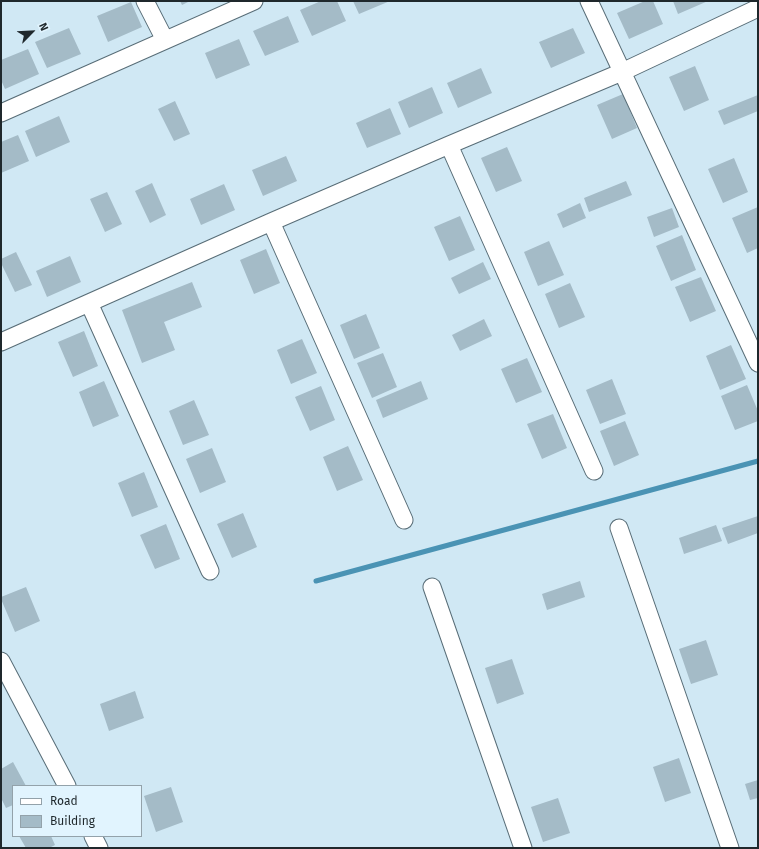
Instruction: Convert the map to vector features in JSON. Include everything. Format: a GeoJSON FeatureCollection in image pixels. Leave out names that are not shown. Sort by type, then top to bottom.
{"type":"FeatureCollection","features":[{"type":"Feature","properties":{"kind":"street"},"geometry":{"type":"LineString","coordinates":[[145,1],[165,40]]}},
{"type":"Feature","properties":{"kind":"street"},"geometry":{"type":"LineString","coordinates":[[1,113],[254,1]]}},
{"type":"Feature","properties":{"kind":"street"},"geometry":{"type":"LineString","coordinates":[[589,1],[758,363]]}},
{"type":"Feature","properties":{"kind":"street"},"geometry":{"type":"LineString","coordinates":[[1,342],[271,222],[622,72],[758,8]]}},
{"type":"Feature","properties":{"kind":"street"},"geometry":{"type":"LineString","coordinates":[[449,145],[594,471]]}},
{"type":"Feature","properties":{"kind":"street"},"geometry":{"type":"LineString","coordinates":[[271,222],[404,520]]}},
{"type":"Feature","properties":{"kind":"street"},"geometry":{"type":"LineString","coordinates":[[89,303],[210,571]]}},
{"type":"Feature","properties":{"kind":"street"},"geometry":{"type":"LineString","coordinates":[[619,528],[730,848]]}},
{"type":"Feature","properties":{"kind":"street"},"geometry":{"type":"LineString","coordinates":[[432,587],[523,848]]}},
{"type":"Feature","properties":{"kind":"street"},"geometry":{"type":"LineString","coordinates":[[1,661],[66,785]]}},
{"type":"Feature","properties":{"kind":"street"},"geometry":{"type":"LineString","coordinates":[[94,837],[99,848]]}},
{"type":"Feature","properties":{"kind":"building"},"geometry":{"type":"Polygon","coordinates":[[[180,1],[190,1],[182,5],[180,1]]]}},
{"type":"Feature","properties":{"kind":"building"},"geometry":{"type":"Polygon","coordinates":[[[321,1],[337,1],[346,21],[312,36],[300,10],[321,1]]]}},
{"type":"Feature","properties":{"kind":"building"},"geometry":{"type":"Polygon","coordinates":[[[353,1],[390,1],[359,14],[353,1]]]}},
{"type":"Feature","properties":{"kind":"building"},"geometry":{"type":"Polygon","coordinates":[[[645,1],[653,1],[663,24],[629,39],[617,13],[645,1]]]}},
{"type":"Feature","properties":{"kind":"building"},"geometry":{"type":"Polygon","coordinates":[[[673,1],[708,1],[678,14],[673,1]]]}},
{"type":"Feature","properties":{"kind":"building"},"geometry":{"type":"Polygon","coordinates":[[[131,2],[142,27],[108,42],[97,16],[131,2]]]}},
{"type":"Feature","properties":{"kind":"building"},"geometry":{"type":"Polygon","coordinates":[[[288,16],[299,42],[265,56],[253,31],[288,16]]]}},
{"type":"Feature","properties":{"kind":"building"},"geometry":{"type":"Polygon","coordinates":[[[69,28],[81,54],[47,68],[35,42],[69,28]]]}},
{"type":"Feature","properties":{"kind":"building"},"geometry":{"type":"Polygon","coordinates":[[[573,28],[585,53],[551,68],[539,42],[573,28]]]}},
{"type":"Feature","properties":{"kind":"building"},"geometry":{"type":"Polygon","coordinates":[[[239,39],[250,65],[216,79],[205,53],[239,39]]]}},
{"type":"Feature","properties":{"kind":"building"},"geometry":{"type":"Polygon","coordinates":[[[28,49],[39,74],[5,89],[1,80],[1,60],[28,49]]]}},
{"type":"Feature","properties":{"kind":"building"},"geometry":{"type":"Polygon","coordinates":[[[695,66],[709,100],[684,111],[669,77],[695,66]]]}},
{"type":"Feature","properties":{"kind":"building"},"geometry":{"type":"Polygon","coordinates":[[[481,68],[492,93],[458,108],[447,83],[481,68]]]}},
{"type":"Feature","properties":{"kind":"building"},"geometry":{"type":"Polygon","coordinates":[[[432,87],[443,113],[409,128],[398,102],[432,87]]]}},
{"type":"Feature","properties":{"kind":"building"},"geometry":{"type":"Polygon","coordinates":[[[623,94],[637,128],[612,139],[597,105],[623,94]]]}},
{"type":"Feature","properties":{"kind":"building"},"geometry":{"type":"Polygon","coordinates":[[[758,95],[758,111],[724,125],[718,111],[758,95]]]}},
{"type":"Feature","properties":{"kind":"building"},"geometry":{"type":"Polygon","coordinates":[[[175,101],[190,134],[174,141],[158,109],[175,101]]]}},
{"type":"Feature","properties":{"kind":"building"},"geometry":{"type":"Polygon","coordinates":[[[390,108],[401,134],[367,148],[356,123],[390,108]]]}},
{"type":"Feature","properties":{"kind":"building"},"geometry":{"type":"Polygon","coordinates":[[[59,116],[70,142],[36,157],[25,131],[59,116]]]}},
{"type":"Feature","properties":{"kind":"building"},"geometry":{"type":"Polygon","coordinates":[[[18,135],[29,161],[1,173],[1,142],[18,135]]]}},
{"type":"Feature","properties":{"kind":"building"},"geometry":{"type":"Polygon","coordinates":[[[507,147],[522,181],[496,192],[481,158],[507,147]]]}},
{"type":"Feature","properties":{"kind":"building"},"geometry":{"type":"Polygon","coordinates":[[[286,156],[297,181],[263,196],[252,170],[286,156]]]}},
{"type":"Feature","properties":{"kind":"building"},"geometry":{"type":"Polygon","coordinates":[[[734,158],[748,192],[723,203],[708,169],[734,158]]]}},
{"type":"Feature","properties":{"kind":"building"},"geometry":{"type":"Polygon","coordinates":[[[626,181],[632,195],[589,212],[584,198],[626,181]]]}},
{"type":"Feature","properties":{"kind":"building"},"geometry":{"type":"Polygon","coordinates":[[[152,183],[166,215],[150,223],[135,191],[152,183]]]}},
{"type":"Feature","properties":{"kind":"building"},"geometry":{"type":"Polygon","coordinates":[[[224,184],[235,210],[201,225],[190,199],[224,184]]]}},
{"type":"Feature","properties":{"kind":"building"},"geometry":{"type":"Polygon","coordinates":[[[107,192],[122,224],[105,232],[90,199],[107,192]]]}},
{"type":"Feature","properties":{"kind":"building"},"geometry":{"type":"Polygon","coordinates":[[[580,203],[586,218],[563,228],[557,214],[580,203]]]}},
{"type":"Feature","properties":{"kind":"building"},"geometry":{"type":"Polygon","coordinates":[[[758,207],[758,248],[747,253],[732,218],[758,207]]]}},
{"type":"Feature","properties":{"kind":"building"},"geometry":{"type":"Polygon","coordinates":[[[672,208],[679,227],[654,237],[647,217],[672,208]]]}},
{"type":"Feature","properties":{"kind":"building"},"geometry":{"type":"Polygon","coordinates":[[[460,216],[475,250],[449,261],[434,227],[460,216]]]}},
{"type":"Feature","properties":{"kind":"building"},"geometry":{"type":"Polygon","coordinates":[[[682,235],[696,270],[671,281],[656,246],[682,235]]]}},
{"type":"Feature","properties":{"kind":"building"},"geometry":{"type":"Polygon","coordinates":[[[549,241],[564,275],[538,286],[524,252],[549,241]]]}},
{"type":"Feature","properties":{"kind":"building"},"geometry":{"type":"Polygon","coordinates":[[[266,249],[280,283],[254,294],[240,260],[266,249]]]}},
{"type":"Feature","properties":{"kind":"building"},"geometry":{"type":"Polygon","coordinates":[[[16,252],[32,285],[15,292],[1,263],[1,259],[16,252]]]}},
{"type":"Feature","properties":{"kind":"building"},"geometry":{"type":"Polygon","coordinates":[[[70,256],[81,282],[47,297],[36,271],[70,256]]]}},
{"type":"Feature","properties":{"kind":"building"},"geometry":{"type":"Polygon","coordinates":[[[483,262],[491,279],[459,294],[451,278],[483,262]]]}},
{"type":"Feature","properties":{"kind":"building"},"geometry":{"type":"Polygon","coordinates":[[[701,277],[716,311],[690,322],[675,287],[701,277]]]}},
{"type":"Feature","properties":{"kind":"building"},"geometry":{"type":"Polygon","coordinates":[[[192,282],[202,307],[164,322],[175,350],[142,363],[122,310],[192,282]]]}},
{"type":"Feature","properties":{"kind":"building"},"geometry":{"type":"Polygon","coordinates":[[[570,283],[585,317],[559,328],[545,294],[570,283]]]}},
{"type":"Feature","properties":{"kind":"building"},"geometry":{"type":"Polygon","coordinates":[[[366,314],[380,348],[354,359],[340,325],[366,314]]]}},
{"type":"Feature","properties":{"kind":"building"},"geometry":{"type":"Polygon","coordinates":[[[484,319],[492,336],[460,351],[452,335],[484,319]]]}},
{"type":"Feature","properties":{"kind":"building"},"geometry":{"type":"Polygon","coordinates":[[[84,331],[98,366],[73,377],[58,342],[84,331]]]}},
{"type":"Feature","properties":{"kind":"building"},"geometry":{"type":"Polygon","coordinates":[[[302,339],[317,373],[291,384],[277,350],[302,339]]]}},
{"type":"Feature","properties":{"kind":"building"},"geometry":{"type":"Polygon","coordinates":[[[731,345],[746,379],[720,390],[706,356],[731,345]]]}},
{"type":"Feature","properties":{"kind":"building"},"geometry":{"type":"Polygon","coordinates":[[[383,353],[397,387],[372,398],[357,363],[383,353]]]}},
{"type":"Feature","properties":{"kind":"building"},"geometry":{"type":"Polygon","coordinates":[[[527,358],[542,392],[516,403],[501,369],[527,358]]]}},
{"type":"Feature","properties":{"kind":"building"},"geometry":{"type":"Polygon","coordinates":[[[612,379],[626,414],[600,424],[586,390],[612,379]]]}},
{"type":"Feature","properties":{"kind":"building"},"geometry":{"type":"Polygon","coordinates":[[[104,381],[119,416],[93,427],[79,392],[104,381]]]}},
{"type":"Feature","properties":{"kind":"building"},"geometry":{"type":"Polygon","coordinates":[[[421,381],[428,399],[383,418],[376,400],[421,381]]]}},
{"type":"Feature","properties":{"kind":"building"},"geometry":{"type":"Polygon","coordinates":[[[747,385],[758,411],[758,421],[735,430],[721,396],[747,385]]]}},
{"type":"Feature","properties":{"kind":"building"},"geometry":{"type":"Polygon","coordinates":[[[321,386],[335,420],[310,431],[295,397],[321,386]]]}},
{"type":"Feature","properties":{"kind":"building"},"geometry":{"type":"Polygon","coordinates":[[[194,400],[209,435],[183,445],[169,411],[194,400]]]}},
{"type":"Feature","properties":{"kind":"building"},"geometry":{"type":"Polygon","coordinates":[[[553,414],[567,448],[542,459],[527,424],[553,414]]]}},
{"type":"Feature","properties":{"kind":"building"},"geometry":{"type":"Polygon","coordinates":[[[625,421],[639,455],[614,466],[600,431],[625,421]]]}},
{"type":"Feature","properties":{"kind":"building"},"geometry":{"type":"Polygon","coordinates":[[[348,446],[363,480],[337,491],[323,457],[348,446]]]}},
{"type":"Feature","properties":{"kind":"building"},"geometry":{"type":"Polygon","coordinates":[[[212,448],[226,482],[200,493],[186,459],[212,448]]]}},
{"type":"Feature","properties":{"kind":"building"},"geometry":{"type":"Polygon","coordinates":[[[144,472],[158,507],[132,517],[118,483],[144,472]]]}},
{"type":"Feature","properties":{"kind":"building"},"geometry":{"type":"Polygon","coordinates":[[[243,513],[257,547],[232,558],[217,524],[243,513]]]}},
{"type":"Feature","properties":{"kind":"building"},"geometry":{"type":"Polygon","coordinates":[[[758,516],[758,533],[728,544],[722,528],[758,516]]]}},
{"type":"Feature","properties":{"kind":"building"},"geometry":{"type":"Polygon","coordinates":[[[166,524],[180,559],[155,569],[140,535],[166,524]]]}},
{"type":"Feature","properties":{"kind":"building"},"geometry":{"type":"Polygon","coordinates":[[[716,525],[722,541],[684,554],[679,538],[716,525]]]}},
{"type":"Feature","properties":{"kind":"building"},"geometry":{"type":"Polygon","coordinates":[[[580,581],[585,597],[547,610],[542,594],[580,581]]]}},
{"type":"Feature","properties":{"kind":"building"},"geometry":{"type":"Polygon","coordinates":[[[26,587],[40,621],[15,632],[1,597],[26,587]]]}},
{"type":"Feature","properties":{"kind":"building"},"geometry":{"type":"Polygon","coordinates":[[[706,640],[718,675],[691,684],[679,649],[706,640]]]}},
{"type":"Feature","properties":{"kind":"building"},"geometry":{"type":"Polygon","coordinates":[[[512,659],[524,694],[497,704],[485,668],[512,659]]]}},
{"type":"Feature","properties":{"kind":"building"},"geometry":{"type":"Polygon","coordinates":[[[135,691],[144,718],[109,731],[100,704],[135,691]]]}},
{"type":"Feature","properties":{"kind":"building"},"geometry":{"type":"Polygon","coordinates":[[[679,758],[691,793],[665,802],[653,767],[679,758]]]}},
{"type":"Feature","properties":{"kind":"building"},"geometry":{"type":"Polygon","coordinates":[[[13,762],[25,785],[12,785],[12,805],[6,808],[1,798],[1,769],[13,762]]]}},
{"type":"Feature","properties":{"kind":"building"},"geometry":{"type":"Polygon","coordinates":[[[758,780],[758,798],[750,800],[745,784],[758,780]]]}},
{"type":"Feature","properties":{"kind":"building"},"geometry":{"type":"Polygon","coordinates":[[[171,787],[183,822],[156,832],[144,796],[171,787]]]}},
{"type":"Feature","properties":{"kind":"building"},"geometry":{"type":"Polygon","coordinates":[[[558,798],[570,833],[543,842],[531,807],[558,798]]]}},
{"type":"Feature","properties":{"kind":"building"},"geometry":{"type":"Polygon","coordinates":[[[20,837],[51,837],[55,845],[49,848],[26,848],[20,837]]]}},
{"type":"Feature","properties":{"kind":"waterway"},"geometry":{"type":"LineString","coordinates":[[316,581],[758,461]]}}]}
